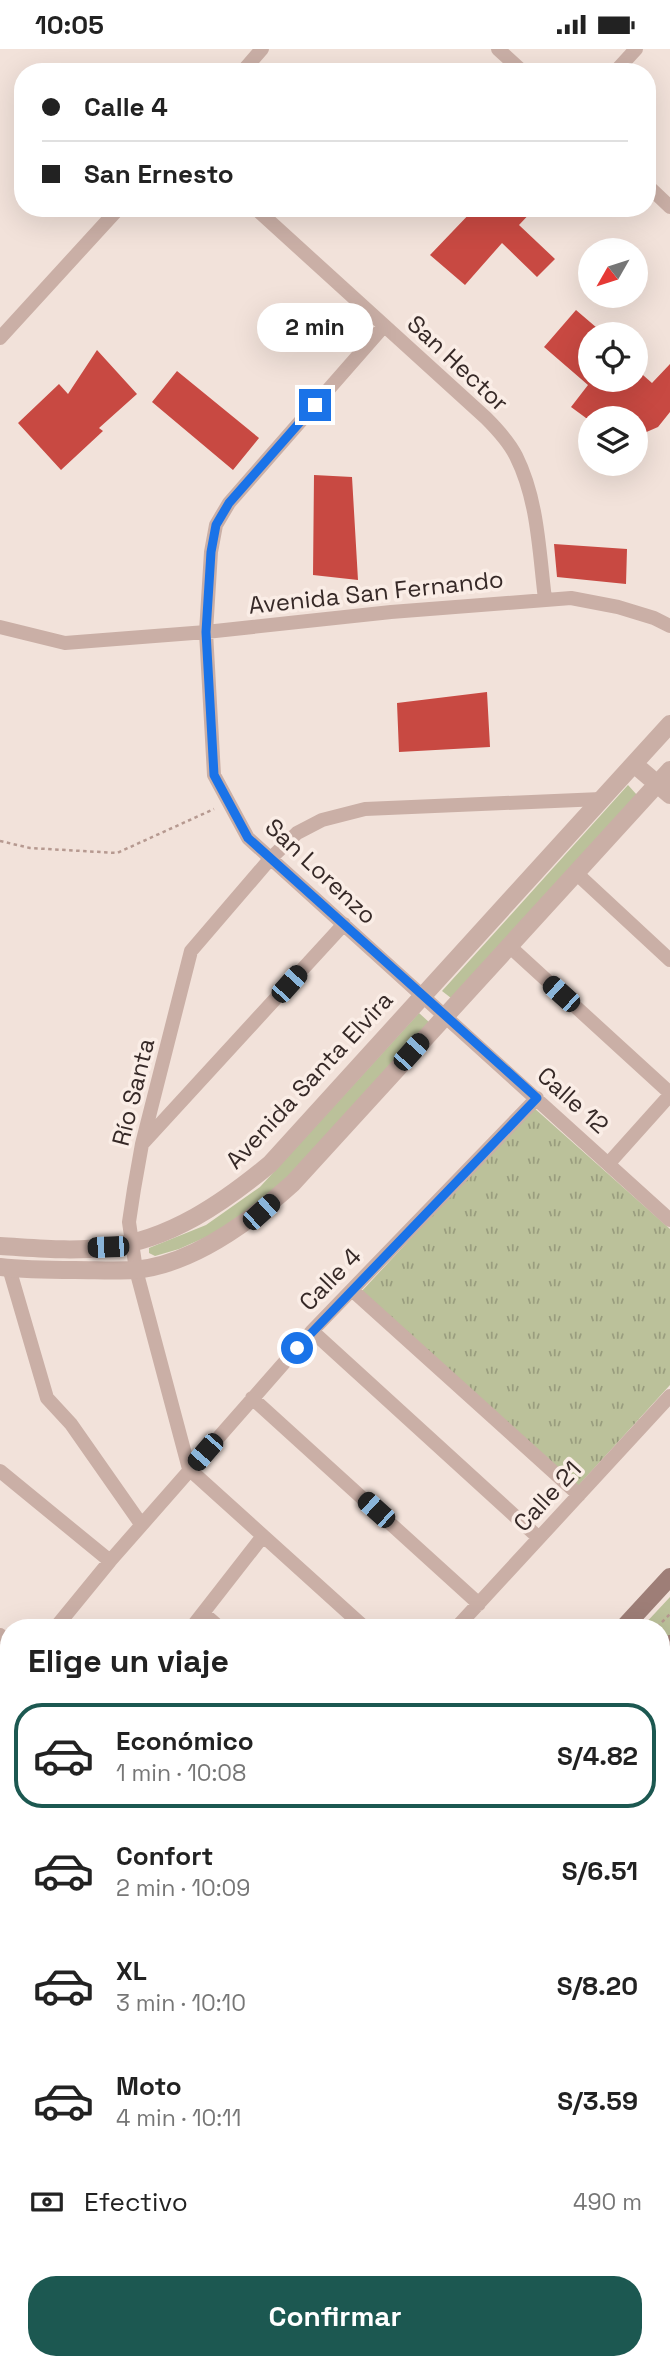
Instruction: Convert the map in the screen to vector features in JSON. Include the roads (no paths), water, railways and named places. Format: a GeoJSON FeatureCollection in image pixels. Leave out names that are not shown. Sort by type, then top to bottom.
{"type":"FeatureCollection","features":[{"type":"Feature","properties":{"kind":"main road"},"geometry":{"type":"LineString","coordinates":[[631,1619],[670,1577]]}},
{"type":"Feature","properties":{"kind":"street"},"geometry":{"type":"LineString","coordinates":[[250,63],[262,49]]}},
{"type":"Feature","properties":{"kind":"street"},"geometry":{"type":"LineString","coordinates":[[498,49],[513,63]]}},
{"type":"Feature","properties":{"kind":"street"},"geometry":{"type":"LineString","coordinates":[[623,63],[636,49]]}},
{"type":"Feature","properties":{"kind":"street"},"geometry":{"type":"LineString","coordinates":[[656,194],[670,207]]}},
{"type":"Feature","properties":{"kind":"street"},"geometry":{"type":"LineString","coordinates":[[0,338],[111,217]]}},
{"type":"Feature","properties":{"kind":"street","name":"San Hector"},"geometry":{"type":"LineString","coordinates":[[265,217],[486,418],[515,454],[531,498],[545,599]]}},
{"type":"Feature","properties":{"kind":"street","name":"San Lorenzo"},"geometry":{"type":"LineString","coordinates":[[384,326],[229,503],[216,525],[211,552],[206,632],[214,775],[248,838],[445,1015]]}},
{"type":"Feature","properties":{"kind":"street","name":"Avenida San Fernando"},"geometry":{"type":"LineString","coordinates":[[0,627],[65,643],[545,599],[570,599],[618,607],[670,626]]}},
{"type":"Feature","properties":{"kind":"street","name":"Avenida Santa Elvira"},"geometry":{"type":"LineString","coordinates":[[0,1246],[52,1249],[108,1247],[131,1243],[182,1224],[241,1189],[270,1164],[601,799],[668,731]]}},
{"type":"Feature","properties":{"kind":"street"},"geometry":{"type":"LineString","coordinates":[[634,764],[664,790]]}},
{"type":"Feature","properties":{"kind":"street"},"geometry":{"type":"LineString","coordinates":[[141,1524],[71,1424],[47,1398],[4,1267],[136,1270],[184,1255],[230,1233],[261,1212],[293,1183],[575,872],[664,790],[670,770]]}},
{"type":"Feature","properties":{"kind":"street","name":"Río Santa"},"geometry":{"type":"LineString","coordinates":[[189,1469],[136,1270],[129,1222],[142,1144],[191,951],[270,859],[298,833],[322,820],[365,809],[601,799]]}},
{"type":"Feature","properties":{"kind":"street"},"geometry":{"type":"LineString","coordinates":[[575,872],[670,960]]}},
{"type":"Feature","properties":{"kind":"street"},"geometry":{"type":"LineString","coordinates":[[142,1144],[344,924]]}},
{"type":"Feature","properties":{"kind":"street"},"geometry":{"type":"LineString","coordinates":[[508,946],[670,1094],[609,1163]]}},
{"type":"Feature","properties":{"kind":"street","name":"Calle 12"},"geometry":{"type":"LineString","coordinates":[[445,1015],[670,1220]]}},
{"type":"Feature","properties":{"kind":"street","name":"Calle 4"},"geometry":{"type":"LineString","coordinates":[[63,1619],[141,1524],[312,1331],[537,1098]]}},
{"type":"Feature","properties":{"kind":"street"},"geometry":{"type":"LineString","coordinates":[[352,1290],[579,1495]]}},
{"type":"Feature","properties":{"kind":"street"},"geometry":{"type":"LineString","coordinates":[[312,1331],[539,1538]]}},
{"type":"Feature","properties":{"kind":"street","name":"Calle 21"},"geometry":{"type":"LineString","coordinates":[[465,1619],[670,1396]]}},
{"type":"Feature","properties":{"kind":"street"},"geometry":{"type":"LineString","coordinates":[[252,1398],[479,1604]]}},
{"type":"Feature","properties":{"kind":"street"},"geometry":{"type":"LineString","coordinates":[[189,1469],[355,1619]]}},
{"type":"Feature","properties":{"kind":"street"},"geometry":{"type":"LineString","coordinates":[[0,1471],[110,1561]]}},
{"type":"Feature","properties":{"kind":"street"},"geometry":{"type":"LineString","coordinates":[[198,1619],[263,1536]]}},
{"type":"Feature","properties":{"kind":"street"},"geometry":{"type":"LineString","coordinates":[[203,1613],[210,1619]]}}]}
